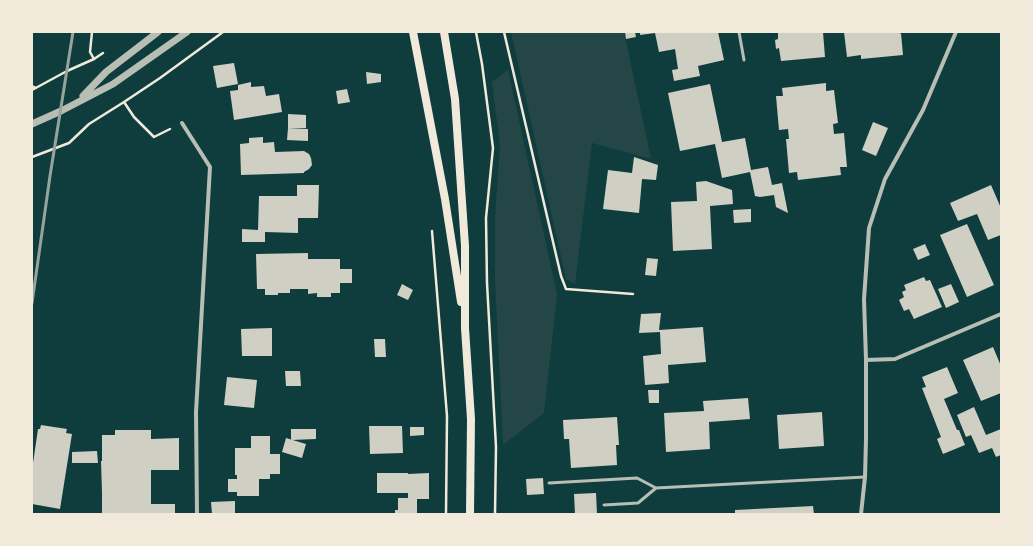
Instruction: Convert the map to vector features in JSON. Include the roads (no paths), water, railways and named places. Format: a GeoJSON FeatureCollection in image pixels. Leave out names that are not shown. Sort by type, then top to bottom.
{"type":"FeatureCollection","features":[{"type":"Feature","properties":{"kind":"main road"},"geometry":{"type":"LineString","coordinates":[[413,32],[445,199],[465,328]]}},
{"type":"Feature","properties":{"kind":"main road"},"geometry":{"type":"LineString","coordinates":[[444,32],[455,99],[465,246],[465,328],[471,419],[470,514]]}},
{"type":"Feature","properties":{"kind":"street"},"geometry":{"type":"LineString","coordinates":[[79,101],[106,72],[158,32]]}},
{"type":"Feature","properties":{"kind":"street"},"geometry":{"type":"LineString","coordinates":[[32,124],[113,84],[188,32]]}},
{"type":"Feature","properties":{"kind":"street"},"geometry":{"type":"LineString","coordinates":[[861,514],[865,477],[866,360],[864,299],[869,228],[885,179],[923,110],[956,32]]}},
{"type":"Feature","properties":{"kind":"street"},"geometry":{"type":"LineString","coordinates":[[182,123],[210,167],[196,412],[197,514]]}},
{"type":"Feature","properties":{"kind":"street"},"geometry":{"type":"LineString","coordinates":[[866,360],[895,359],[1001,314]]}},
{"type":"Feature","properties":{"kind":"lane"},"geometry":{"type":"LineString","coordinates":[[739,32],[744,60]]}},
{"type":"Feature","properties":{"kind":"lane"},"geometry":{"type":"LineString","coordinates":[[548,482],[637,478],[656,488],[865,477]]}},
{"type":"Feature","properties":{"kind":"lane"},"geometry":{"type":"LineString","coordinates":[[604,505],[638,503],[656,488]]}},
{"type":"Feature","properties":{"kind":"railway"},"geometry":{"type":"LineString","coordinates":[[32,303],[50,176],[73,32]]}}]}
